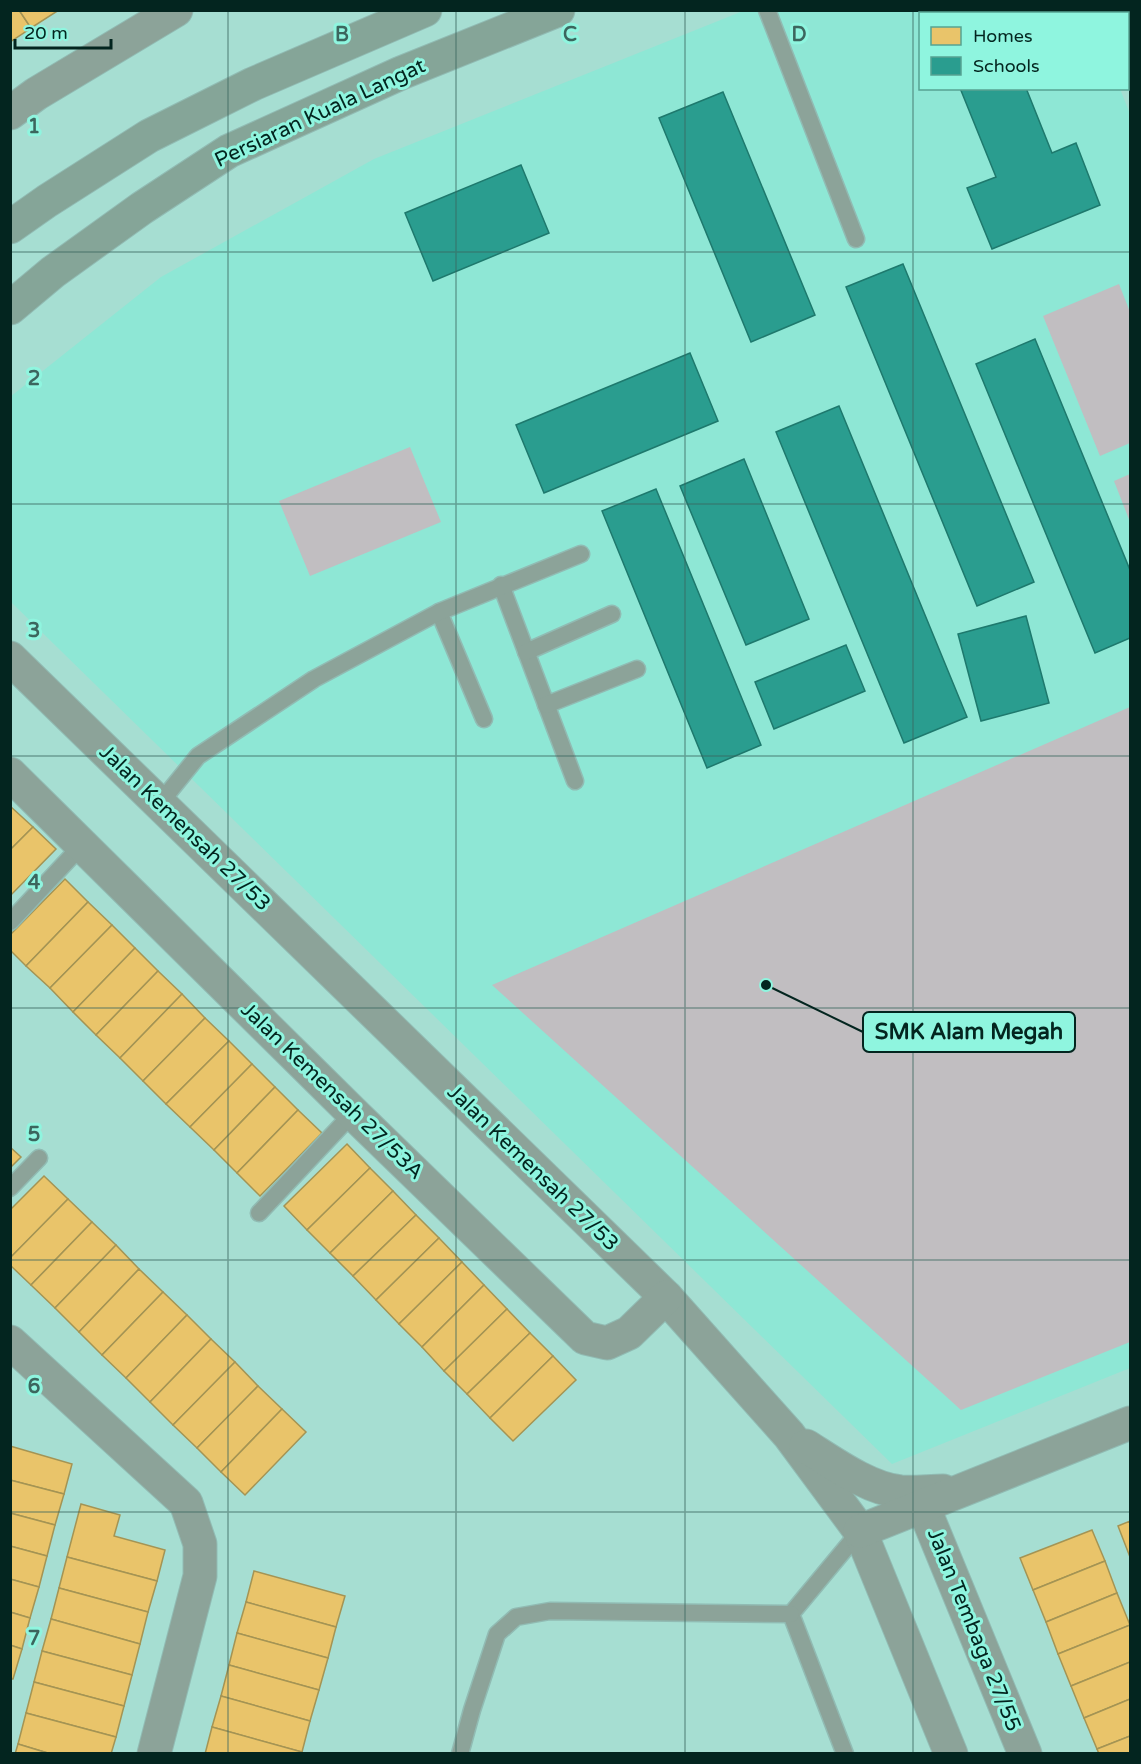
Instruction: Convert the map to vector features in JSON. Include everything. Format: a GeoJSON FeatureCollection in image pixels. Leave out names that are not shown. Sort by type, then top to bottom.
{"type":"FeatureCollection","features":[{"type":"Feature","properties":{"kind":"main road"},"geometry":{"type":"LineString","coordinates":[[10,227],[149,136],[253,84],[425,10]]}},
{"type":"Feature","properties":{"kind":"main road","name":"Persiaran Kuala Langat"},"geometry":{"type":"LineString","coordinates":[[10,308],[53,272],[116,227],[229,152],[401,73],[558,10]]}},
{"type":"Feature","properties":{"kind":"street"},"geometry":{"type":"LineString","coordinates":[[10,113],[36,94],[176,10]]}},
{"type":"Feature","properties":{"kind":"street","name":"Jalan Kemensah 27/53"},"geometry":{"type":"LineString","coordinates":[[10,658],[666,1297],[789,1435],[860,1532],[951,1754]]}},
{"type":"Feature","properties":{"kind":"street","name":"Jalan Kemensah 27/53A"},"geometry":{"type":"LineString","coordinates":[[10,774],[353,1113],[585,1338],[607,1342],[629,1333],[666,1297]]}},
{"type":"Feature","properties":{"kind":"street"},"geometry":{"type":"LineString","coordinates":[[10,1342],[186,1503],[200,1544],[200,1576],[154,1754]]}},
{"type":"Feature","properties":{"kind":"street"},"geometry":{"type":"LineString","coordinates":[[860,1532],[1131,1423]]}},
{"type":"Feature","properties":{"kind":"street"},"geometry":{"type":"LineString","coordinates":[[789,1435],[848,1472],[872,1484],[900,1492],[962,1490]]}},
{"type":"Feature","properties":{"kind":"street","name":"Jalan Tembaga 27/55"},"geometry":{"type":"LineString","coordinates":[[923,1506],[1025,1754]]}},
{"type":"Feature","properties":{"kind":"lane"},"geometry":{"type":"LineString","coordinates":[[767,10],[856,238]]}},
{"type":"Feature","properties":{"kind":"lane"},"geometry":{"type":"LineString","coordinates":[[160,803],[198,756],[314,680],[439,612],[581,554]]}},
{"type":"Feature","properties":{"kind":"lane"},"geometry":{"type":"LineString","coordinates":[[501,585],[575,781]]}},
{"type":"Feature","properties":{"kind":"lane"},"geometry":{"type":"LineString","coordinates":[[439,612],[483,719]]}},
{"type":"Feature","properties":{"kind":"lane"},"geometry":{"type":"LineString","coordinates":[[526,652],[612,614]]}},
{"type":"Feature","properties":{"kind":"lane"},"geometry":{"type":"LineString","coordinates":[[546,705],[638,669]]}},
{"type":"Feature","properties":{"kind":"lane"},"geometry":{"type":"LineString","coordinates":[[10,922],[82,845]]}},
{"type":"Feature","properties":{"kind":"lane"},"geometry":{"type":"LineString","coordinates":[[259,1213],[353,1113]]}},
{"type":"Feature","properties":{"kind":"lane"},"geometry":{"type":"LineString","coordinates":[[10,1188],[39,1158]]}},
{"type":"Feature","properties":{"kind":"lane"},"geometry":{"type":"LineString","coordinates":[[791,1614],[860,1532]]}},
{"type":"Feature","properties":{"kind":"lane"},"geometry":{"type":"LineString","coordinates":[[460,1754],[497,1634],[516,1617],[550,1611],[791,1614]]}},
{"type":"Feature","properties":{"kind":"lane"},"geometry":{"type":"LineString","coordinates":[[791,1614],[845,1754]]}},
{"type":"Feature","properties":{"kind":"shaded area"},"geometry":{"type":"Polygon","coordinates":[[[743,11],[1088,11],[919,12],[919,90],[1120,90],[1130,114],[1130,1368],[892,1464],[11,602],[10,397],[161,277],[374,159],[743,11]]]}},
{"type":"Feature","properties":{"kind":"shaded area"},"geometry":{"type":"Polygon","coordinates":[[[1119,284],[1130,312],[1130,443],[1100,456],[1043,316],[1119,284]]]}},
{"type":"Feature","properties":{"kind":"shaded area"},"geometry":{"type":"Polygon","coordinates":[[[410,447],[441,522],[310,576],[279,501],[410,447]]]}},
{"type":"Feature","properties":{"kind":"shaded area"},"geometry":{"type":"Polygon","coordinates":[[[1130,474],[1130,522],[1114,481],[1130,474]]]}},
{"type":"Feature","properties":{"kind":"shaded area"},"geometry":{"type":"Polygon","coordinates":[[[1130,707],[1130,1342],[961,1410],[492,985],[1130,707]]]}},
{"type":"Feature","properties":{"kind":"building: Homes"},"geometry":{"type":"Polygon","coordinates":[[[10,10],[19,10],[31,28],[10,42],[10,10]]]}},
{"type":"Feature","properties":{"kind":"building: Homes"},"geometry":{"type":"Polygon","coordinates":[[[19,10],[59,10],[31,28],[19,10]]]}},
{"type":"Feature","properties":{"kind":"building: Homes"},"geometry":{"type":"Polygon","coordinates":[[[10,806],[33,827],[10,850],[10,806]]]}},
{"type":"Feature","properties":{"kind":"building: Homes"},"geometry":{"type":"Polygon","coordinates":[[[33,827],[56,849],[10,896],[10,850],[33,827]]]}},
{"type":"Feature","properties":{"kind":"building: Homes"},"geometry":{"type":"Polygon","coordinates":[[[65,879],[88,902],[26,966],[10,950],[10,935],[65,879]]]}},
{"type":"Feature","properties":{"kind":"building: Homes"},"geometry":{"type":"Polygon","coordinates":[[[88,902],[112,925],[50,988],[26,966],[88,902]]]}},
{"type":"Feature","properties":{"kind":"building: Homes"},"geometry":{"type":"Polygon","coordinates":[[[112,925],[135,948],[73,1012],[50,988],[112,925]]]}},
{"type":"Feature","properties":{"kind":"building: Homes"},"geometry":{"type":"Polygon","coordinates":[[[135,948],[158,971],[96,1035],[73,1012],[135,948]]]}},
{"type":"Feature","properties":{"kind":"building: Homes"},"geometry":{"type":"Polygon","coordinates":[[[158,971],[182,994],[120,1058],[96,1035],[158,971]]]}},
{"type":"Feature","properties":{"kind":"building: Homes"},"geometry":{"type":"Polygon","coordinates":[[[182,994],[205,1018],[143,1081],[120,1058],[182,994]]]}},
{"type":"Feature","properties":{"kind":"building: Homes"},"geometry":{"type":"Polygon","coordinates":[[[205,1018],[229,1041],[166,1104],[143,1081],[205,1018]]]}},
{"type":"Feature","properties":{"kind":"building: Homes"},"geometry":{"type":"Polygon","coordinates":[[[229,1041],[252,1064],[190,1127],[166,1104],[229,1041]]]}},
{"type":"Feature","properties":{"kind":"building: Homes"},"geometry":{"type":"Polygon","coordinates":[[[252,1064],[275,1087],[214,1150],[190,1127],[252,1064]]]}},
{"type":"Feature","properties":{"kind":"building: Homes"},"geometry":{"type":"Polygon","coordinates":[[[275,1087],[298,1110],[237,1173],[214,1150],[275,1087]]]}},
{"type":"Feature","properties":{"kind":"building: Homes"},"geometry":{"type":"Polygon","coordinates":[[[298,1110],[322,1133],[260,1196],[237,1173],[298,1110]]]}},
{"type":"Feature","properties":{"kind":"building: Homes"},"geometry":{"type":"Polygon","coordinates":[[[347,1144],[370,1168],[307,1230],[284,1206],[347,1144]]]}},
{"type":"Feature","properties":{"kind":"building: Homes"},"geometry":{"type":"Polygon","coordinates":[[[10,1147],[21,1157],[10,1168],[10,1147]]]}},
{"type":"Feature","properties":{"kind":"building: Homes"},"geometry":{"type":"Polygon","coordinates":[[[370,1168],[393,1191],[330,1253],[307,1230],[370,1168]]]}},
{"type":"Feature","properties":{"kind":"building: Homes"},"geometry":{"type":"Polygon","coordinates":[[[44,1176],[68,1199],[10,1258],[10,1210],[44,1176]]]}},
{"type":"Feature","properties":{"kind":"building: Homes"},"geometry":{"type":"Polygon","coordinates":[[[393,1191],[416,1215],[353,1276],[330,1253],[393,1191]]]}},
{"type":"Feature","properties":{"kind":"building: Homes"},"geometry":{"type":"Polygon","coordinates":[[[68,1199],[92,1222],[31,1285],[10,1265],[10,1258],[68,1199]]]}},
{"type":"Feature","properties":{"kind":"building: Homes"},"geometry":{"type":"Polygon","coordinates":[[[416,1215],[439,1238],[376,1300],[353,1276],[416,1215]]]}},
{"type":"Feature","properties":{"kind":"building: Homes"},"geometry":{"type":"Polygon","coordinates":[[[92,1222],[116,1245],[55,1308],[31,1285],[92,1222]]]}},
{"type":"Feature","properties":{"kind":"building: Homes"},"geometry":{"type":"Polygon","coordinates":[[[439,1238],[462,1262],[399,1324],[376,1300],[439,1238]]]}},
{"type":"Feature","properties":{"kind":"building: Homes"},"geometry":{"type":"Polygon","coordinates":[[[116,1245],[139,1269],[79,1332],[55,1308],[116,1245]]]}},
{"type":"Feature","properties":{"kind":"building: Homes"},"geometry":{"type":"Polygon","coordinates":[[[462,1262],[484,1285],[422,1347],[399,1324],[462,1262]]]}},
{"type":"Feature","properties":{"kind":"building: Homes"},"geometry":{"type":"Polygon","coordinates":[[[139,1269],[163,1292],[102,1355],[79,1332],[139,1269]]]}},
{"type":"Feature","properties":{"kind":"building: Homes"},"geometry":{"type":"Polygon","coordinates":[[[484,1285],[507,1309],[444,1371],[422,1347],[484,1285]]]}},
{"type":"Feature","properties":{"kind":"building: Homes"},"geometry":{"type":"Polygon","coordinates":[[[163,1292],[187,1315],[126,1378],[102,1355],[163,1292]]]}},
{"type":"Feature","properties":{"kind":"building: Homes"},"geometry":{"type":"Polygon","coordinates":[[[507,1309],[530,1333],[467,1394],[444,1371],[507,1309]]]}},
{"type":"Feature","properties":{"kind":"building: Homes"},"geometry":{"type":"Polygon","coordinates":[[[187,1315],[211,1339],[150,1402],[126,1378],[187,1315]]]}},
{"type":"Feature","properties":{"kind":"building: Homes"},"geometry":{"type":"Polygon","coordinates":[[[530,1333],[553,1356],[490,1418],[467,1394],[530,1333]]]}},
{"type":"Feature","properties":{"kind":"building: Homes"},"geometry":{"type":"Polygon","coordinates":[[[211,1339],[235,1362],[173,1425],[150,1402],[211,1339]]]}},
{"type":"Feature","properties":{"kind":"building: Homes"},"geometry":{"type":"Polygon","coordinates":[[[553,1356],[576,1380],[513,1441],[490,1418],[553,1356]]]}},
{"type":"Feature","properties":{"kind":"building: Homes"},"geometry":{"type":"Polygon","coordinates":[[[235,1362],[258,1386],[197,1448],[173,1425],[235,1362]]]}},
{"type":"Feature","properties":{"kind":"building: Homes"},"geometry":{"type":"Polygon","coordinates":[[[258,1386],[282,1409],[221,1472],[197,1448],[258,1386]]]}},
{"type":"Feature","properties":{"kind":"building: Homes"},"geometry":{"type":"Polygon","coordinates":[[[282,1409],[306,1432],[245,1495],[221,1472],[282,1409]]]}},
{"type":"Feature","properties":{"kind":"building: Homes"},"geometry":{"type":"Polygon","coordinates":[[[10,1446],[72,1464],[64,1494],[10,1480],[10,1446]]]}},
{"type":"Feature","properties":{"kind":"building: Homes"},"geometry":{"type":"Polygon","coordinates":[[[10,1480],[64,1494],[55,1525],[10,1513],[10,1480]]]}},
{"type":"Feature","properties":{"kind":"building: Homes"},"geometry":{"type":"Polygon","coordinates":[[[81,1504],[120,1515],[114,1536],[165,1550],[157,1581],[67,1557],[81,1504]]]}},
{"type":"Feature","properties":{"kind":"building: Homes"},"geometry":{"type":"Polygon","coordinates":[[[10,1513],[55,1525],[47,1556],[10,1546],[10,1513]]]}},
{"type":"Feature","properties":{"kind":"building: Homes"},"geometry":{"type":"Polygon","coordinates":[[[1130,1521],[1130,1557],[1118,1526],[1130,1521]]]}},
{"type":"Feature","properties":{"kind":"building: Homes"},"geometry":{"type":"Polygon","coordinates":[[[1092,1530],[1105,1561],[1033,1590],[1020,1558],[1092,1530]]]}},
{"type":"Feature","properties":{"kind":"building: Homes"},"geometry":{"type":"Polygon","coordinates":[[[10,1546],[47,1556],[39,1587],[10,1579],[10,1546]]]}},
{"type":"Feature","properties":{"kind":"building: Homes"},"geometry":{"type":"Polygon","coordinates":[[[67,1557],[157,1581],[148,1612],[59,1588],[67,1557]]]}},
{"type":"Feature","properties":{"kind":"building: Homes"},"geometry":{"type":"Polygon","coordinates":[[[1105,1561],[1117,1593],[1046,1622],[1033,1590],[1105,1561]]]}},
{"type":"Feature","properties":{"kind":"building: Homes"},"geometry":{"type":"Polygon","coordinates":[[[254,1571],[345,1596],[336,1627],[246,1602],[254,1571]]]}},
{"type":"Feature","properties":{"kind":"building: Homes"},"geometry":{"type":"Polygon","coordinates":[[[10,1579],[39,1587],[30,1618],[10,1612],[10,1579]]]}},
{"type":"Feature","properties":{"kind":"building: Homes"},"geometry":{"type":"Polygon","coordinates":[[[59,1588],[148,1612],[140,1644],[51,1619],[59,1588]]]}},
{"type":"Feature","properties":{"kind":"building: Homes"},"geometry":{"type":"Polygon","coordinates":[[[1117,1593],[1130,1625],[1058,1654],[1046,1622],[1117,1593]]]}},
{"type":"Feature","properties":{"kind":"building: Homes"},"geometry":{"type":"Polygon","coordinates":[[[246,1602],[336,1627],[328,1658],[237,1633],[246,1602]]]}},
{"type":"Feature","properties":{"kind":"building: Homes"},"geometry":{"type":"Polygon","coordinates":[[[10,1612],[30,1618],[22,1649],[10,1645],[10,1612]]]}},
{"type":"Feature","properties":{"kind":"building: Homes"},"geometry":{"type":"Polygon","coordinates":[[[51,1619],[140,1644],[132,1675],[42,1651],[51,1619]]]}},
{"type":"Feature","properties":{"kind":"building: Homes"},"geometry":{"type":"Polygon","coordinates":[[[1130,1625],[1130,1662],[1071,1686],[1058,1654],[1130,1625]]]}},
{"type":"Feature","properties":{"kind":"building: Homes"},"geometry":{"type":"Polygon","coordinates":[[[237,1633],[328,1658],[319,1690],[229,1665],[237,1633]]]}},
{"type":"Feature","properties":{"kind":"building: Homes"},"geometry":{"type":"Polygon","coordinates":[[[10,1645],[22,1649],[13,1679],[10,1679],[10,1645]]]}},
{"type":"Feature","properties":{"kind":"building: Homes"},"geometry":{"type":"Polygon","coordinates":[[[42,1651],[132,1675],[124,1706],[34,1682],[42,1651]]]}},
{"type":"Feature","properties":{"kind":"building: Homes"},"geometry":{"type":"Polygon","coordinates":[[[1130,1662],[1130,1699],[1084,1718],[1071,1686],[1130,1662]]]}},
{"type":"Feature","properties":{"kind":"building: Homes"},"geometry":{"type":"Polygon","coordinates":[[[229,1665],[319,1690],[310,1721],[221,1696],[229,1665]]]}},
{"type":"Feature","properties":{"kind":"building: Homes"},"geometry":{"type":"Polygon","coordinates":[[[34,1682],[124,1706],[116,1737],[26,1713],[34,1682]]]}},
{"type":"Feature","properties":{"kind":"building: Homes"},"geometry":{"type":"Polygon","coordinates":[[[221,1696],[310,1721],[302,1752],[212,1727],[221,1696]]]}},
{"type":"Feature","properties":{"kind":"building: Homes"},"geometry":{"type":"Polygon","coordinates":[[[1130,1699],[1130,1736],[1097,1749],[1084,1718],[1130,1699]]]}},
{"type":"Feature","properties":{"kind":"building: Homes"},"geometry":{"type":"Polygon","coordinates":[[[26,1713],[116,1737],[111,1754],[51,1754],[18,1744],[26,1713]]]}},
{"type":"Feature","properties":{"kind":"building: Homes"},"geometry":{"type":"Polygon","coordinates":[[[212,1727],[302,1752],[302,1754],[205,1754],[212,1727]]]}},
{"type":"Feature","properties":{"kind":"building: Homes"},"geometry":{"type":"Polygon","coordinates":[[[1130,1736],[1130,1754],[1099,1754],[1097,1749],[1130,1736]]]}},
{"type":"Feature","properties":{"kind":"building: Homes"},"geometry":{"type":"Polygon","coordinates":[[[18,1744],[51,1754],[15,1754],[18,1744]]]}},
{"type":"Feature","properties":{"kind":"building: Schools"},"geometry":{"type":"Polygon","coordinates":[[[961,90],[1027,90],[1052,153],[1076,143],[1100,205],[992,249],[967,188],[996,177],[961,90]]]}},
{"type":"Feature","properties":{"kind":"building: Schools"},"geometry":{"type":"Polygon","coordinates":[[[723,92],[815,315],[751,342],[659,118],[723,92]]]}},
{"type":"Feature","properties":{"kind":"building: Schools"},"geometry":{"type":"Polygon","coordinates":[[[521,165],[549,233],[433,281],[405,213],[521,165]]]}},
{"type":"Feature","properties":{"kind":"building: Schools"},"geometry":{"type":"Polygon","coordinates":[[[903,264],[1034,582],[977,606],[846,287],[903,264]]]}},
{"type":"Feature","properties":{"kind":"building: Schools"},"geometry":{"type":"Polygon","coordinates":[[[1035,339],[1130,570],[1130,638],[1095,653],[976,364],[1035,339]]]}},
{"type":"Feature","properties":{"kind":"building: Schools"},"geometry":{"type":"Polygon","coordinates":[[[690,353],[718,421],[544,493],[516,425],[690,353]]]}},
{"type":"Feature","properties":{"kind":"building: Schools"},"geometry":{"type":"Polygon","coordinates":[[[839,406],[967,717],[904,743],[776,432],[839,406]]]}},
{"type":"Feature","properties":{"kind":"building: Schools"},"geometry":{"type":"Polygon","coordinates":[[[744,459],[809,619],[746,645],[680,486],[744,459]]]}},
{"type":"Feature","properties":{"kind":"building: Schools"},"geometry":{"type":"Polygon","coordinates":[[[656,489],[761,745],[707,768],[602,511],[656,489]]]}},
{"type":"Feature","properties":{"kind":"building: Schools"},"geometry":{"type":"Polygon","coordinates":[[[1026,616],[1049,703],[981,721],[958,634],[1026,616]]]}},
{"type":"Feature","properties":{"kind":"building: Schools"},"geometry":{"type":"Polygon","coordinates":[[[846,645],[865,691],[774,729],[755,682],[846,645]]]}},
{"type":"Feature","properties":{"kind":"place","name":"SMK Alam Megah"},"geometry":{"type":"Point","coordinates":[766,985]}}]}
